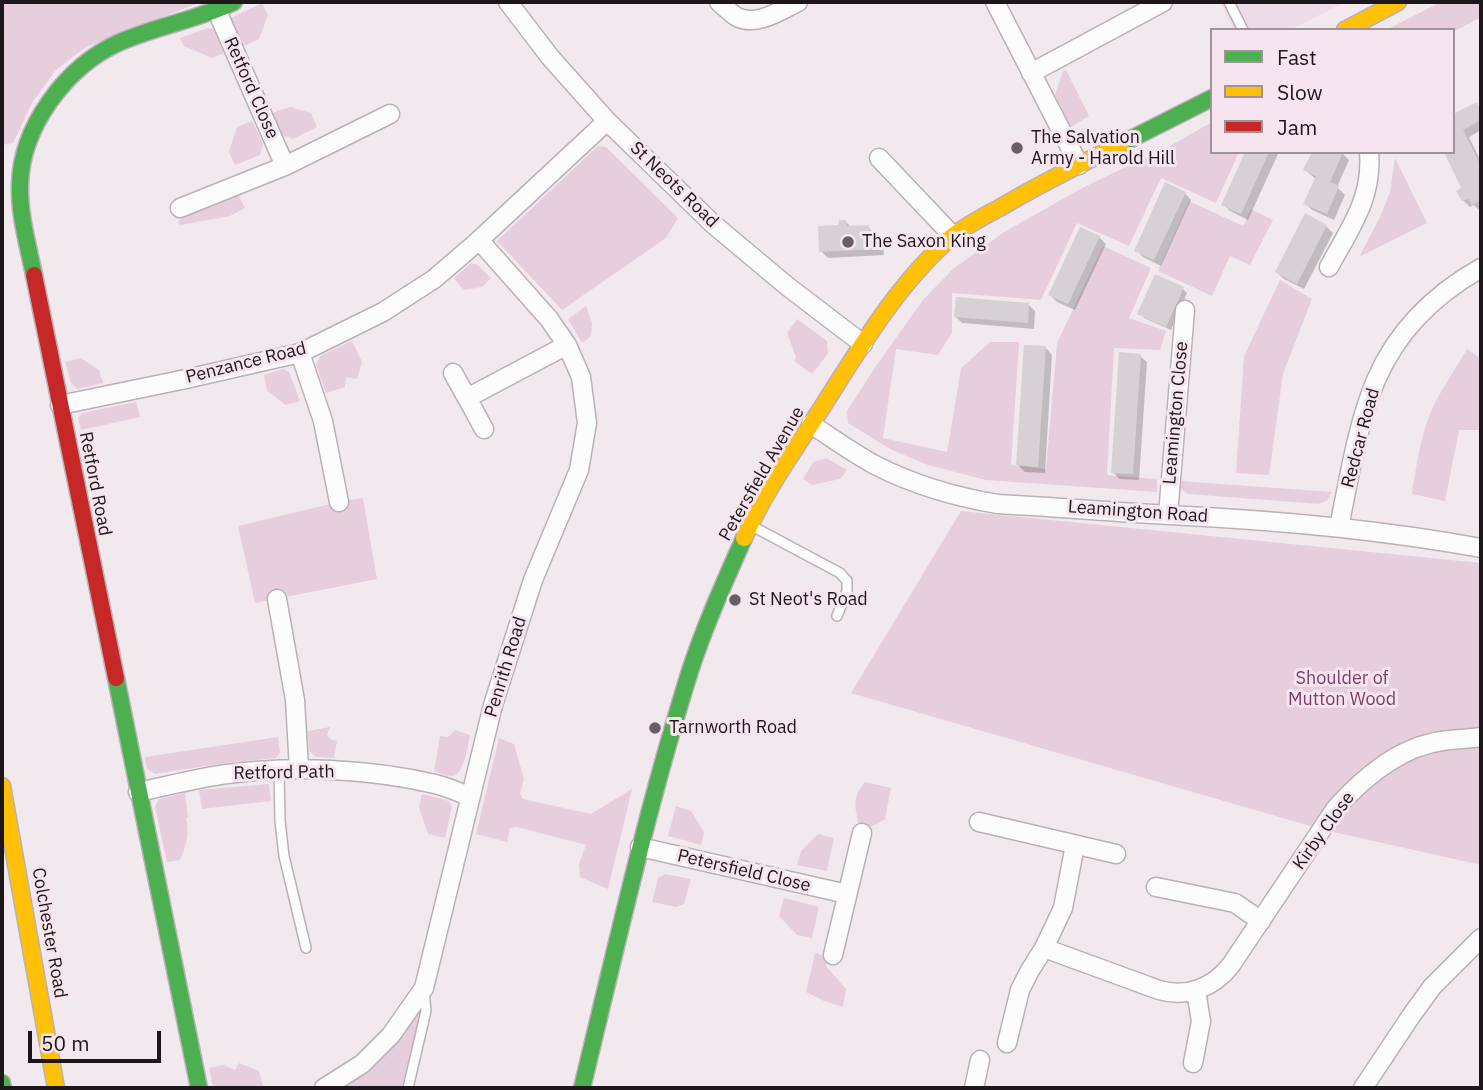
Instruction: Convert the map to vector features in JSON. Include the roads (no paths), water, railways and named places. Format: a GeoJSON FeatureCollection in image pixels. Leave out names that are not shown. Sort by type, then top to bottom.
{"type":"FeatureCollection","features":[{"type":"Feature","properties":{"kind":"main road","name":"Retford Road"},"geometry":{"type":"LineString","coordinates":[[199,1088],[21,210],[21,170],[36,122],[63,85],[90,60],[115,44],[217,11],[234,2]]}},
{"type":"Feature","properties":{"kind":"main road"},"geometry":{"type":"LineString","coordinates":[[1349,28],[1398,2]]}},
{"type":"Feature","properties":{"kind":"main road","name":"Petersfield Avenue"},"geometry":{"type":"LineString","coordinates":[[582,1088],[640,848],[691,669],[750,526],[786,463],[863,344],[907,284],[953,236],[1014,199],[1210,99]]}},
{"type":"Feature","properties":{"kind":"main road","name":"Colchester Road"},"geometry":{"type":"LineString","coordinates":[[2,786],[56,1088]]}},
{"type":"Feature","properties":{"kind":"main road"},"geometry":{"type":"LineString","coordinates":[[2,1083],[3,1088]]}},
{"type":"Feature","properties":{"kind":"street","name":"St Neots Road"},"geometry":{"type":"LineString","coordinates":[[508,2],[550,57],[607,121],[713,224],[787,286],[863,344]]}},
{"type":"Feature","properties":{"kind":"street"},"geometry":{"type":"LineString","coordinates":[[719,2],[734,16],[753,20],[772,15],[798,2]]}},
{"type":"Feature","properties":{"kind":"street"},"geometry":{"type":"LineString","coordinates":[[995,2],[1079,165]]}},
{"type":"Feature","properties":{"kind":"street"},"geometry":{"type":"LineString","coordinates":[[1031,73],[1163,2]]}},
{"type":"Feature","properties":{"kind":"street","name":"Retford Close"},"geometry":{"type":"LineString","coordinates":[[217,11],[285,166]]}},
{"type":"Feature","properties":{"kind":"street"},"geometry":{"type":"LineString","coordinates":[[180,208],[285,166],[390,114]]}},
{"type":"Feature","properties":{"kind":"street","name":"Penzance Road"},"geometry":{"type":"LineString","coordinates":[[60,405],[300,353],[383,312],[434,279],[607,121]]}},
{"type":"Feature","properties":{"kind":"street"},"geometry":{"type":"LineString","coordinates":[[1329,267],[1363,205],[1370,170],[1369,154]]}},
{"type":"Feature","properties":{"kind":"street"},"geometry":{"type":"LineString","coordinates":[[879,158],[953,236]]}},
{"type":"Feature","properties":{"kind":"street","name":"Penrith Road"},"geometry":{"type":"LineString","coordinates":[[326,1088],[362,1064],[391,1035],[424,989],[493,705],[520,617],[579,470],[587,422],[581,377],[567,345],[549,319],[479,240]]}},
{"type":"Feature","properties":{"kind":"street","name":"Redcar Road"},"geometry":{"type":"LineString","coordinates":[[1339,527],[1365,414],[1376,381],[1392,350],[1426,308],[1456,282],[1481,268]]}},
{"type":"Feature","properties":{"kind":"street","name":"Leamington Close"},"geometry":{"type":"LineString","coordinates":[[1168,515],[1185,310]]}},
{"type":"Feature","properties":{"kind":"street"},"geometry":{"type":"LineString","coordinates":[[467,398],[567,345]]}},
{"type":"Feature","properties":{"kind":"street"},"geometry":{"type":"LineString","coordinates":[[300,353],[323,421],[339,502]]}},
{"type":"Feature","properties":{"kind":"street"},"geometry":{"type":"LineString","coordinates":[[453,373],[484,429]]}},
{"type":"Feature","properties":{"kind":"street","name":"Leamington Road"},"geometry":{"type":"LineString","coordinates":[[811,424],[875,465],[925,486],[966,499],[998,504],[1339,527],[1481,548]]}},
{"type":"Feature","properties":{"kind":"street"},"geometry":{"type":"LineString","coordinates":[[277,599],[295,700],[299,769]]}},
{"type":"Feature","properties":{"kind":"street","name":"Kirby Close"},"geometry":{"type":"LineString","coordinates":[[1196,991],[1222,976],[1231,965],[1324,830],[1336,808],[1371,773],[1416,748],[1440,741],[1481,737]]}},
{"type":"Feature","properties":{"kind":"street","name":"Retford Path"},"geometry":{"type":"LineString","coordinates":[[138,792],[226,774],[299,769],[409,779],[437,785],[470,797]]}},
{"type":"Feature","properties":{"kind":"street"},"geometry":{"type":"LineString","coordinates":[[979,822],[1116,854]]}},
{"type":"Feature","properties":{"kind":"street"},"geometry":{"type":"LineString","coordinates":[[833,955],[862,833]]}},
{"type":"Feature","properties":{"kind":"street"},"geometry":{"type":"LineString","coordinates":[[1007,1043],[1020,990],[1045,948],[1063,908],[1075,845]]}},
{"type":"Feature","properties":{"kind":"street","name":"Petersfield Close"},"geometry":{"type":"LineString","coordinates":[[640,848],[847,894]]}},
{"type":"Feature","properties":{"kind":"street"},"geometry":{"type":"LineString","coordinates":[[1156,887],[1235,903],[1261,921]]}},
{"type":"Feature","properties":{"kind":"street"},"geometry":{"type":"LineString","coordinates":[[1363,1088],[1432,987],[1481,938]]}},
{"type":"Feature","properties":{"kind":"street"},"geometry":{"type":"LineString","coordinates":[[1045,948],[1158,990],[1169,993],[1196,991],[1201,1021],[1193,1063]]}},
{"type":"Feature","properties":{"kind":"street"},"geometry":{"type":"LineString","coordinates":[[974,1088],[980,1060]]}},
{"type":"Feature","properties":{"kind":"lane"},"geometry":{"type":"LineString","coordinates":[[1229,2],[1242,28]]}},
{"type":"Feature","properties":{"kind":"lane"},"geometry":{"type":"LineString","coordinates":[[750,526],[840,573],[847,581],[847,591],[837,616]]}},
{"type":"Feature","properties":{"kind":"lane"},"geometry":{"type":"LineString","coordinates":[[279,769],[284,856],[306,948]]}},
{"type":"Feature","properties":{"kind":"lane"},"geometry":{"type":"LineString","coordinates":[[408,1088],[426,1011],[424,989]]}},
{"type":"Feature","properties":{"kind":"place","name":"The Salvation Army - Harold Hill"},"geometry":{"type":"Point","coordinates":[1017,148]}},
{"type":"Feature","properties":{"kind":"place","name":"The Saxon King"},"geometry":{"type":"Point","coordinates":[848,242]}},
{"type":"Feature","properties":{"kind":"place","name":"St Neot's Road"},"geometry":{"type":"Point","coordinates":[735,600]}},
{"type":"Feature","properties":{"kind":"place","name":"Tarnworth Road"},"geometry":{"type":"Point","coordinates":[655,728]}},
{"type":"Feature","properties":{"kind":"park label","name":"Shoulder of Mutton Wood"},"geometry":{"type":"Point","coordinates":[1342,689]}}]}
